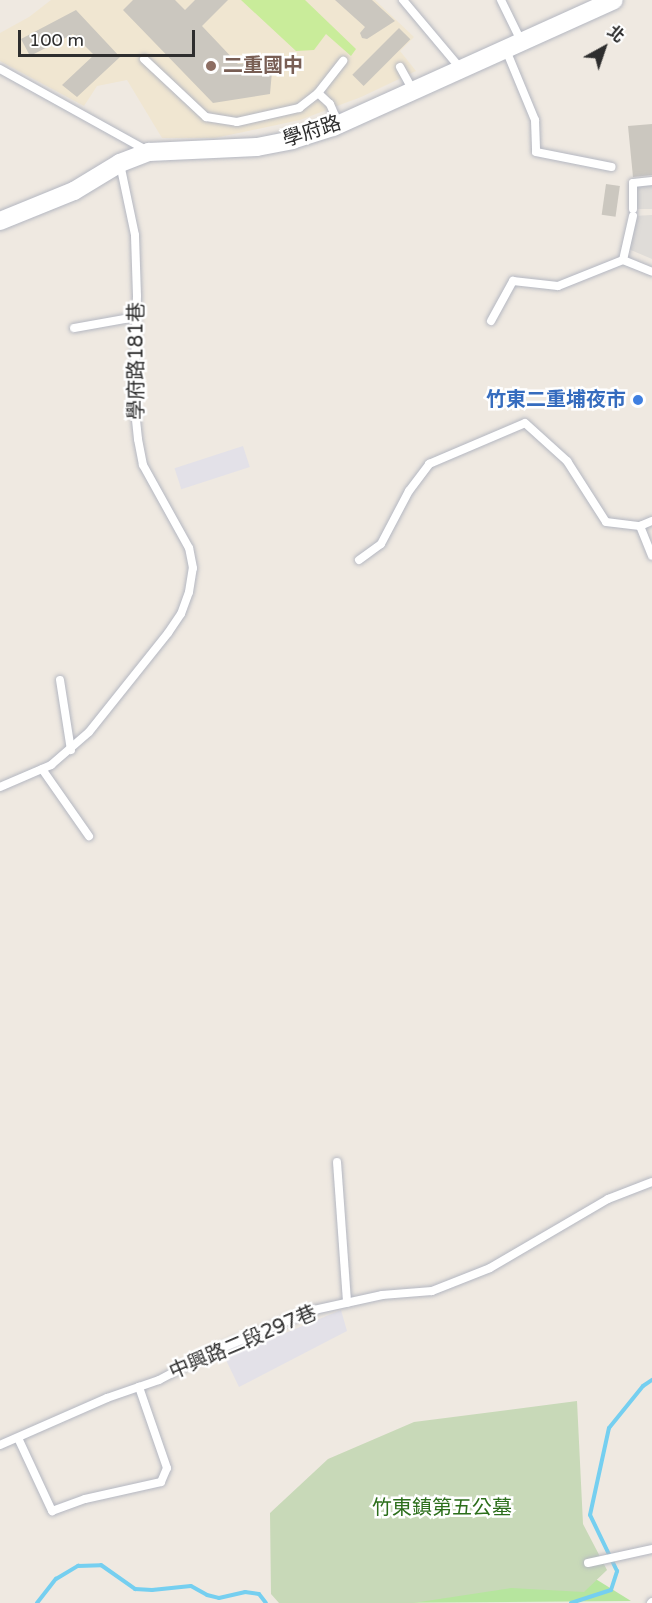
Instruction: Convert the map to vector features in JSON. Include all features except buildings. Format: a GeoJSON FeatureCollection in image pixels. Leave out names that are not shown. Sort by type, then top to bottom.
{"type":"FeatureCollection","features":[{"type":"Feature","properties":{"kind":"street","name":"學府路"},"geometry":{"type":"LineString","coordinates":[[0,221],[74,191],[120,163],[149,152],[257,147],[292,140],[339,125],[614,0]]}},
{"type":"Feature","properties":{"kind":"lane"},"geometry":{"type":"LineString","coordinates":[[403,0],[460,70]]}},
{"type":"Feature","properties":{"kind":"lane"},"geometry":{"type":"LineString","coordinates":[[501,0],[535,120],[536,152],[612,166]]}},
{"type":"Feature","properties":{"kind":"lane"},"geometry":{"type":"LineString","coordinates":[[144,59],[206,117],[237,122],[299,108],[318,93],[344,61]]}},
{"type":"Feature","properties":{"kind":"lane"},"geometry":{"type":"LineString","coordinates":[[400,67],[413,92]]}},
{"type":"Feature","properties":{"kind":"lane"},"geometry":{"type":"LineString","coordinates":[[0,69],[149,152]]}},
{"type":"Feature","properties":{"kind":"lane"},"geometry":{"type":"LineString","coordinates":[[318,93],[330,104],[339,125]]}},
{"type":"Feature","properties":{"kind":"lane","name":"學府路181巷"},"geometry":{"type":"LineString","coordinates":[[0,787],[42,770],[71,750],[89,732],[168,633],[181,614],[189,592],[193,568],[189,548],[143,465],[134,403],[135,234],[120,163]]}},
{"type":"Feature","properties":{"kind":"lane"},"geometry":{"type":"LineString","coordinates":[[623,260],[633,212],[633,183],[652,181]]}},
{"type":"Feature","properties":{"kind":"lane"},"geometry":{"type":"LineString","coordinates":[[491,321],[513,281],[558,286],[623,260],[652,272]]}},
{"type":"Feature","properties":{"kind":"lane"},"geometry":{"type":"LineString","coordinates":[[74,328],[136,317]]}},
{"type":"Feature","properties":{"kind":"lane"},"geometry":{"type":"LineString","coordinates":[[359,560],[381,544],[409,491],[429,464],[525,423],[567,461],[606,522],[640,526],[652,521]]}},
{"type":"Feature","properties":{"kind":"lane"},"geometry":{"type":"LineString","coordinates":[[640,526],[652,556]]}},
{"type":"Feature","properties":{"kind":"lane"},"geometry":{"type":"LineString","coordinates":[[60,680],[71,750]]}},
{"type":"Feature","properties":{"kind":"lane"},"geometry":{"type":"LineString","coordinates":[[42,770],[89,836]]}},
{"type":"Feature","properties":{"kind":"lane"},"geometry":{"type":"LineString","coordinates":[[336,1162],[347,1303]]}},
{"type":"Feature","properties":{"kind":"lane","name":"中興路二段297巷"},"geometry":{"type":"LineString","coordinates":[[0,1445],[107,1398],[159,1380],[210,1353],[314,1310],[382,1295],[432,1290],[490,1268],[608,1199],[652,1182]]}},
{"type":"Feature","properties":{"kind":"lane"},"geometry":{"type":"LineString","coordinates":[[18,1438],[52,1511],[111,1493],[161,1482],[167,1468],[139,1387]]}},
{"type":"Feature","properties":{"kind":"lane"},"geometry":{"type":"LineString","coordinates":[[588,1563],[652,1549]]}},
{"type":"Feature","properties":{"kind":"shaded area","name":"二重國中"},"geometry":{"type":"Polygon","coordinates":[[[51,0],[375,0],[414,37],[400,51],[416,71],[361,97],[300,120],[215,138],[162,138],[127,80],[97,86],[84,106],[0,61],[0,33],[29,17],[51,0]]]}},
{"type":"Feature","properties":{"kind":"shaded area"},"geometry":{"type":"Polygon","coordinates":[[[633,178],[652,178],[652,209],[633,209],[633,178]]]}},
{"type":"Feature","properties":{"kind":"shaded area"},"geometry":{"type":"Polygon","coordinates":[[[652,215],[652,259],[626,248],[633,216],[652,215]]]}},
{"type":"Feature","properties":{"kind":"shaded area"},"geometry":{"type":"Polygon","coordinates":[[[243,446],[250,467],[181,489],[175,468],[243,446]]]}},
{"type":"Feature","properties":{"kind":"shaded area"},"geometry":{"type":"Polygon","coordinates":[[[341,1310],[347,1331],[239,1387],[225,1358],[341,1310]]]}},
{"type":"Feature","properties":{"kind":"green space"},"geometry":{"type":"Polygon","coordinates":[[[241,0],[305,0],[356,49],[351,56],[326,34],[314,50],[296,51],[241,0]]]}},
{"type":"Feature","properties":{"kind":"green space","name":"竹東鎮第五公墓"},"geometry":{"type":"Polygon","coordinates":[[[577,1401],[583,1524],[607,1570],[584,1592],[511,1588],[413,1603],[279,1603],[271,1594],[270,1513],[328,1459],[414,1422],[577,1401]]]}},
{"type":"Feature","properties":{"kind":"green space"},"geometry":{"type":"Polygon","coordinates":[[[525,1535],[631,1601],[362,1603],[525,1535]]]}},
{"type":"Feature","properties":{"kind":"waterway"},"geometry":{"type":"LineString","coordinates":[[571,1603],[611,1590],[617,1571],[590,1515],[609,1428],[643,1386],[652,1380]]}},
{"type":"Feature","properties":{"kind":"waterway"},"geometry":{"type":"LineString","coordinates":[[37,1603],[56,1579],[78,1566],[101,1565],[135,1589],[152,1590],[191,1586],[207,1595],[219,1598],[245,1592],[259,1594],[266,1603]]}},
{"type":"Feature","properties":{"kind":"place","name":"二重國中"},"geometry":{"type":"Point","coordinates":[211,66]}},
{"type":"Feature","properties":{"kind":"place","name":"竹東二重埔夜市"},"geometry":{"type":"Point","coordinates":[638,400]}}]}
